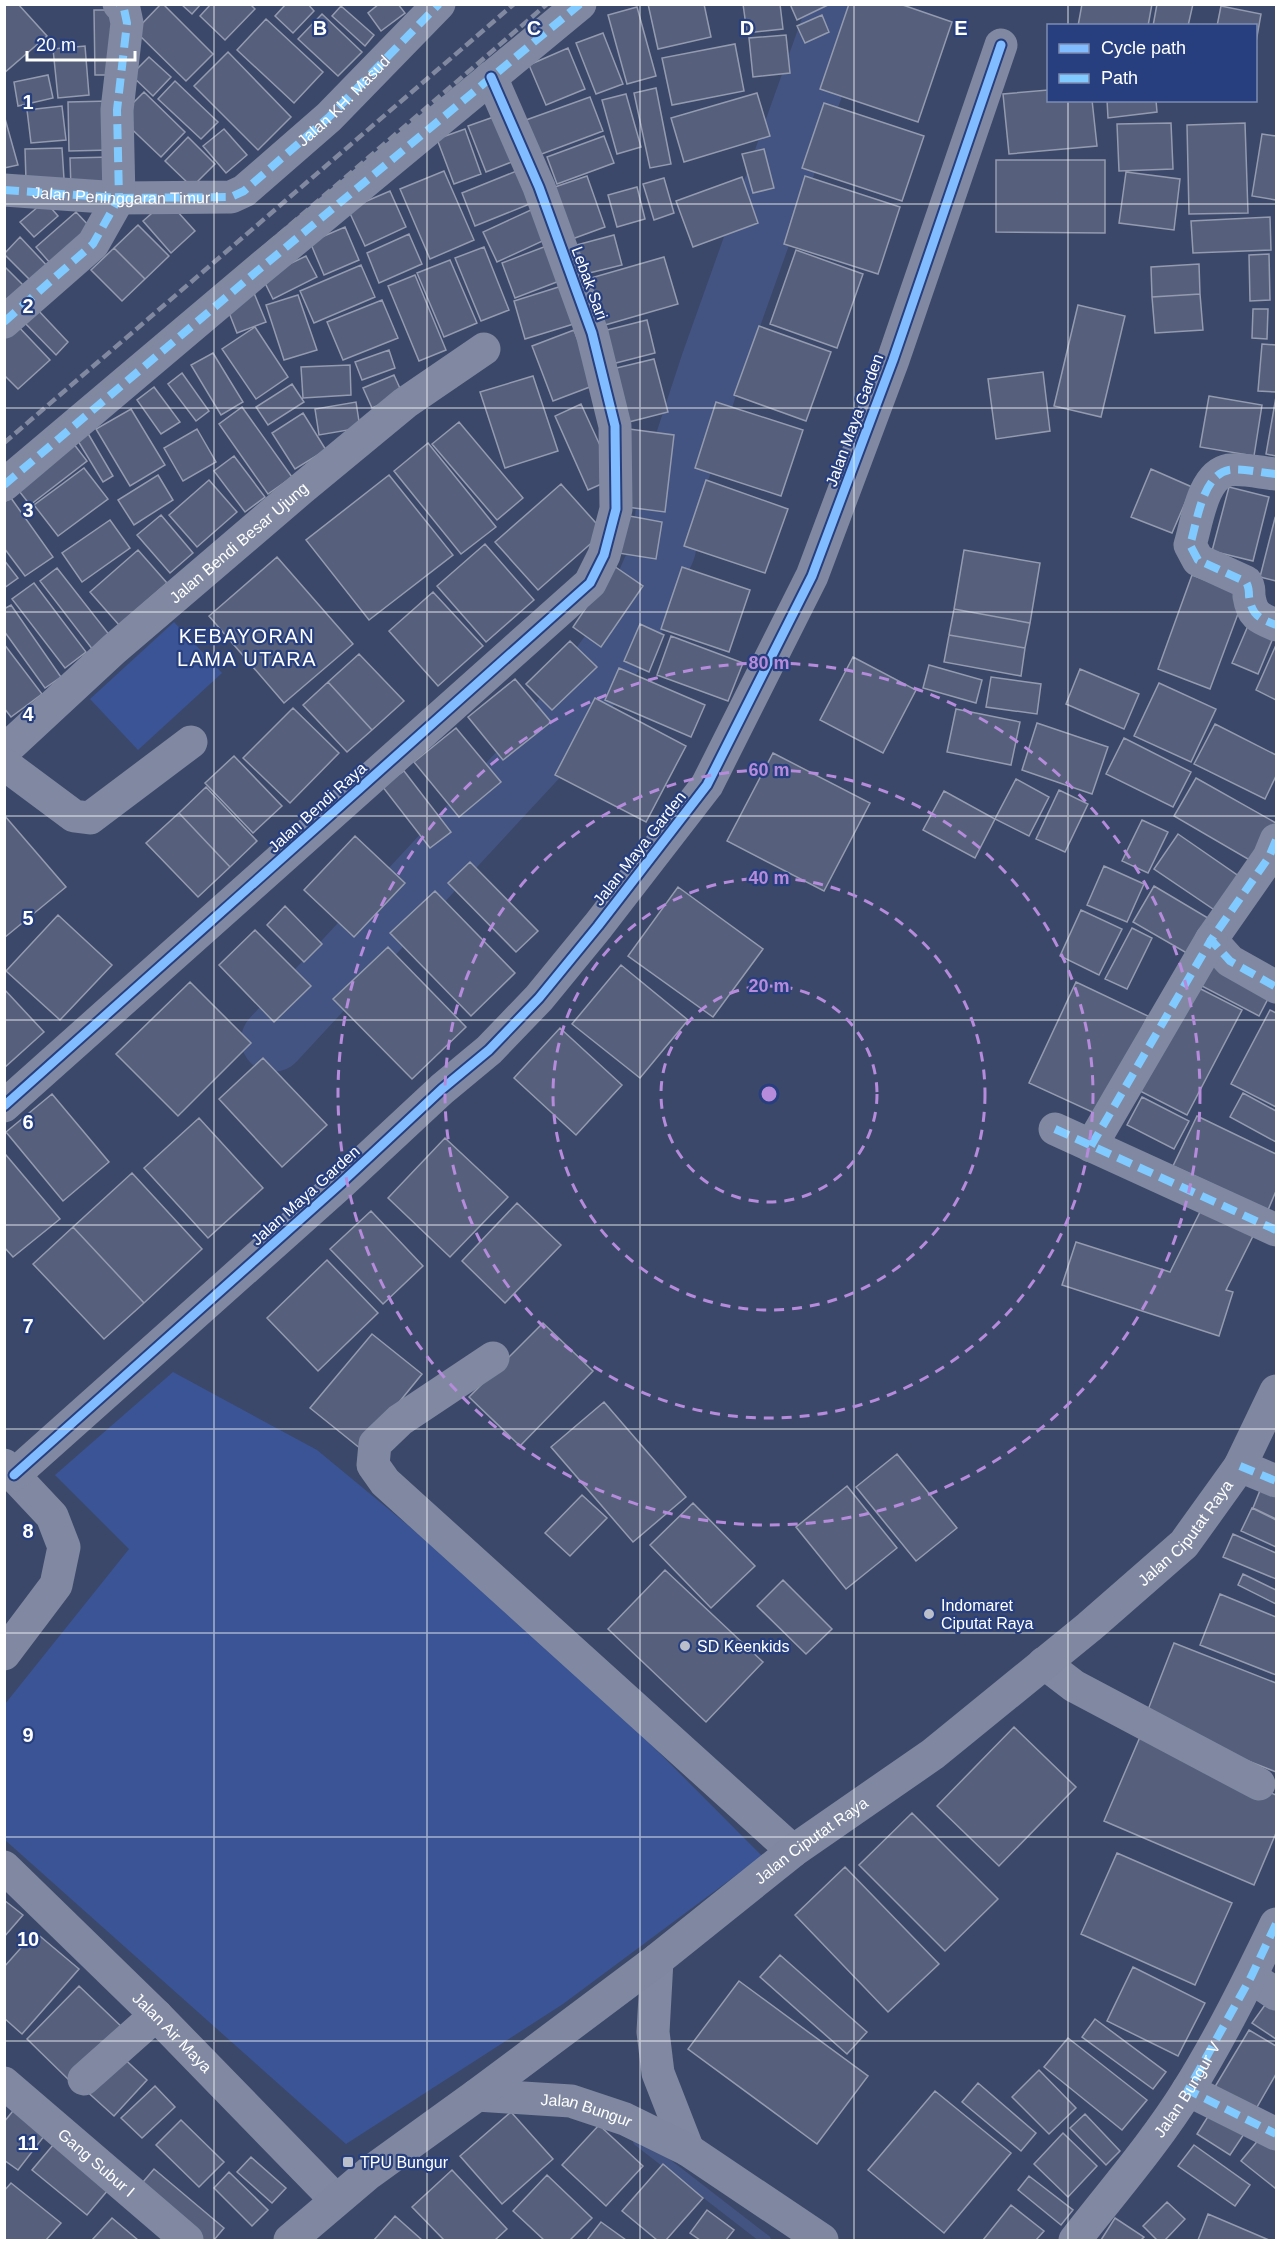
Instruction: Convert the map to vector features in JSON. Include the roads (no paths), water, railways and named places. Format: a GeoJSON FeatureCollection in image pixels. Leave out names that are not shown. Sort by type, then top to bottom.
{"type":"FeatureCollection","features":[{"type":"Feature","properties":{"kind":"main road","name":"Jalan Ciputat Raya"},"geometry":{"type":"LineString","coordinates":[[290,2241],[336,2200],[407,2144],[477,2095],[657,1960],[793,1851],[933,1754],[1044,1664],[1184,1544],[1240,1466],[1276,1391]]}},
{"type":"Feature","properties":{"kind":"main road","name":"Jalan Bungur"},"geometry":{"type":"LineString","coordinates":[[477,2095],[571,2101],[625,2119],[688,2150],[822,2241]]}},
{"type":"Feature","properties":{"kind":"street"},"geometry":{"type":"LineString","coordinates":[[4,322],[93,244],[119,198],[117,110],[128,23],[124,9],[119,4]]}},
{"type":"Feature","properties":{"kind":"street","name":"Jalan KH. Masud"},"geometry":{"type":"LineString","coordinates":[[244,191],[329,117],[439,4]]}},
{"type":"Feature","properties":{"kind":"street"},"geometry":{"type":"LineString","coordinates":[[4,485],[580,4]]}},
{"type":"Feature","properties":{"kind":"street","name":"Jalan Maya Garden"},"geometry":{"type":"LineString","coordinates":[[9,1470],[340,1184],[442,1089],[489,1050],[539,998],[598,926],[706,785],[812,576],[893,360],[1001,45]]}},
{"type":"Feature","properties":{"kind":"street","name":"Lebak Sari"},"geometry":{"type":"LineString","coordinates":[[491,77],[539,187],[592,333],[615,426],[616,509]]}},
{"type":"Feature","properties":{"kind":"street","name":"Jalan Peninggaran Timur I"},"geometry":{"type":"LineString","coordinates":[[4,190],[119,198],[218,198],[231,197],[244,191]]}},
{"type":"Feature","properties":{"kind":"street","name":"Jalan Bendi Besar Ujung"},"geometry":{"type":"LineString","coordinates":[[4,751],[114,649],[301,489],[405,403],[484,349]]}},
{"type":"Feature","properties":{"kind":"street"},"geometry":{"type":"LineString","coordinates":[[1276,474],[1229,470],[1216,477],[1207,486],[1190,545],[1198,560],[1246,582],[1249,587],[1252,611],[1259,618],[1276,625]]}},
{"type":"Feature","properties":{"kind":"street","name":"Jalan Bendi Raya"},"geometry":{"type":"LineString","coordinates":[[4,1106],[590,583],[604,555],[616,509]]}},
{"type":"Feature","properties":{"kind":"street"},"geometry":{"type":"LineString","coordinates":[[4,764],[74,816],[90,818],[191,742]]}},
{"type":"Feature","properties":{"kind":"street"},"geometry":{"type":"LineString","coordinates":[[1091,1146],[1211,940],[1269,857],[1276,840]]}},
{"type":"Feature","properties":{"kind":"street"},"geometry":{"type":"LineString","coordinates":[[1211,940],[1230,961],[1276,987]]}},
{"type":"Feature","properties":{"kind":"street"},"geometry":{"type":"LineString","coordinates":[[1055,1129],[1276,1230]]}},
{"type":"Feature","properties":{"kind":"street"},"geometry":{"type":"LineString","coordinates":[[493,1358],[400,1420],[375,1444],[373,1465],[385,1482],[793,1851]]}},
{"type":"Feature","properties":{"kind":"street"},"geometry":{"type":"LineString","coordinates":[[1240,1466],[1276,1481]]}},
{"type":"Feature","properties":{"kind":"street"},"geometry":{"type":"LineString","coordinates":[[4,1654],[56,1585],[64,1547],[52,1516],[9,1470]]}},
{"type":"Feature","properties":{"kind":"street"},"geometry":{"type":"LineString","coordinates":[[1044,1664],[1074,1686],[1259,1784]]}},
{"type":"Feature","properties":{"kind":"street","name":"Jalan Air Maya"},"geometry":{"type":"LineString","coordinates":[[4,1867],[156,2015],[336,2200]]}},
{"type":"Feature","properties":{"kind":"street","name":"Jalan Bungur V"},"geometry":{"type":"LineString","coordinates":[[1075,2241],[1141,2156],[1264,1985],[1276,1924]]}},
{"type":"Feature","properties":{"kind":"street"},"geometry":{"type":"LineString","coordinates":[[657,1960],[654,2031],[658,2073],[688,2150]]}},
{"type":"Feature","properties":{"kind":"street"},"geometry":{"type":"LineString","coordinates":[[84,2079],[156,2015]]}},
{"type":"Feature","properties":{"kind":"street","name":"Gang Subur I"},"geometry":{"type":"LineString","coordinates":[[4,2083],[188,2241]]}},
{"type":"Feature","properties":{"kind":"street"},"geometry":{"type":"LineString","coordinates":[[1188,2090],[1276,2134]]}},
{"type":"Feature","properties":{"kind":"waterway"},"geometry":{"type":"LineString","coordinates":[[273,1040],[540,752],[626,634],[664,548],[669,497],[713,363],[841,4]]}},
{"type":"Feature","properties":{"kind":"waterway"},"geometry":{"type":"LineString","coordinates":[[638,2141],[766,2240]]}},
{"type":"Feature","properties":{"kind":"railway"},"geometry":{"type":"LineString","coordinates":[[4,443],[514,4]]}},
{"type":"Feature","properties":{"kind":"railway"},"geometry":{"type":"LineString","coordinates":[[4,471],[547,4]]}},
{"type":"Feature","properties":{"kind":"place","name":"Indomaret Ciputat Raya"},"geometry":{"type":"Point","coordinates":[929,1614]}},
{"type":"Feature","properties":{"kind":"place","name":"SD Keenkids"},"geometry":{"type":"Point","coordinates":[685,1646]}},
{"type":"Feature","properties":{"kind":"place","name":"TPU Bungur"},"geometry":{"type":"Point","coordinates":[348,2162]}},
{"type":"Feature","properties":{"kind":"district","name":"KEBAYORAN LAMA UTARA"},"geometry":{"type":"Point","coordinates":[247,648]}}]}
